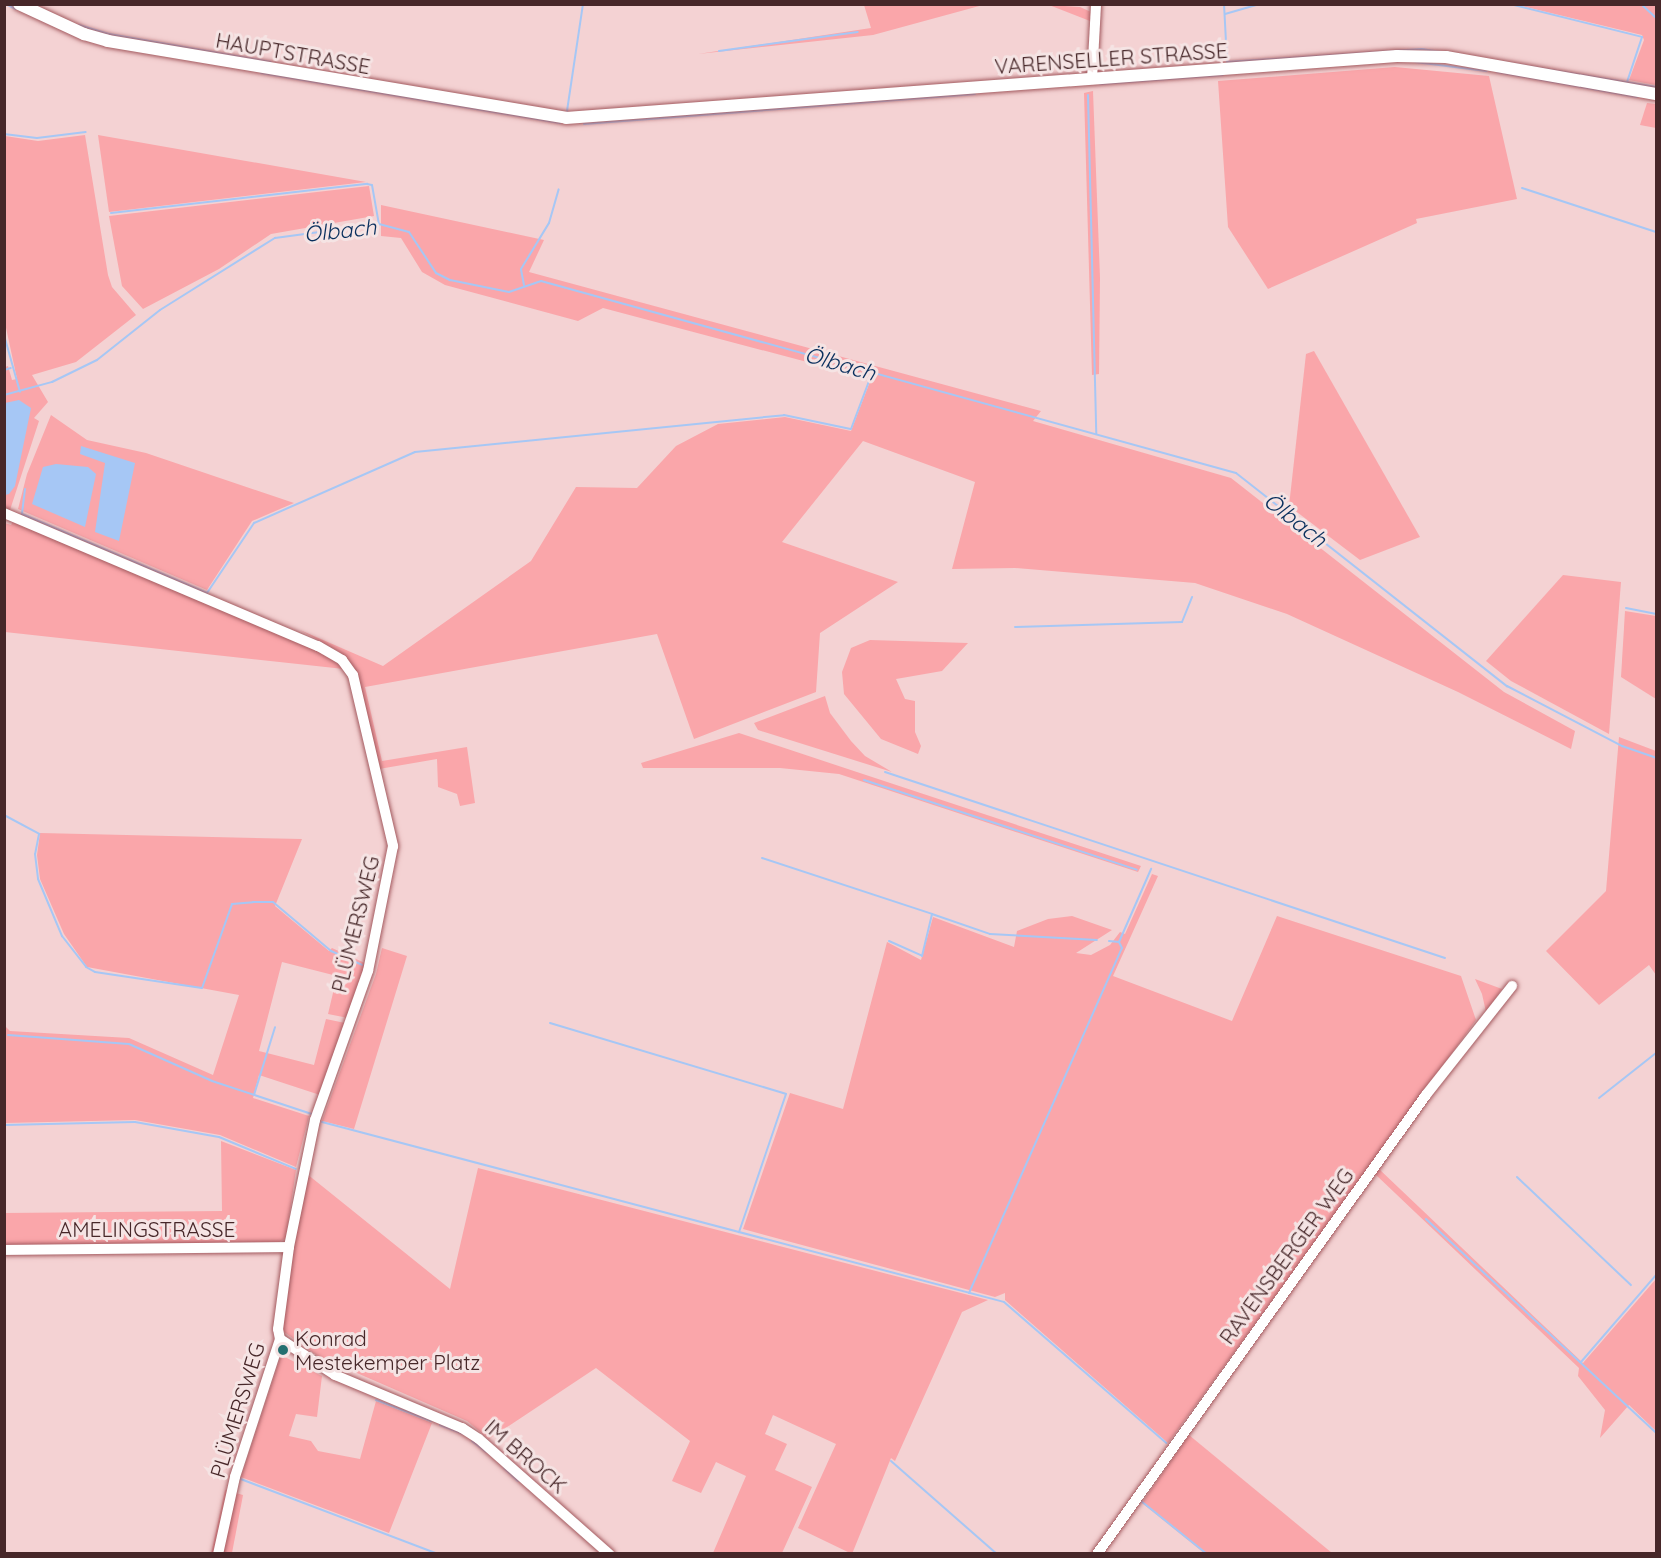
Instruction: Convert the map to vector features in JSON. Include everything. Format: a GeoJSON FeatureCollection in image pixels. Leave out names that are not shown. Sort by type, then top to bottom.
{"type":"FeatureCollection","features":[{"type":"Feature","properties":{"kind":"main road","name":"HAUPTSTRASSE"},"geometry":{"type":"LineString","coordinates":[[19,4],[84,34],[108,41],[566,118]]}},
{"type":"Feature","properties":{"kind":"main road","name":"VARENSELLER STRASSE"},"geometry":{"type":"LineString","coordinates":[[566,118],[1421,55],[1656,94]]}},
{"type":"Feature","properties":{"kind":"street"},"geometry":{"type":"LineString","coordinates":[[1092,79],[1096,4]]}},
{"type":"Feature","properties":{"kind":"street","name":"PLÜMERSWEG"},"geometry":{"type":"LineString","coordinates":[[4,513],[318,646],[342,660],[353,675],[393,846],[392,865],[368,971],[315,1120],[289,1247],[278,1329],[280,1339],[236,1477],[218,1554]]}},
{"type":"Feature","properties":{"kind":"street","name":"RAVENSBERGER WEG"},"geometry":{"type":"LineString","coordinates":[[1097,1554],[1426,1095],[1512,986]]}},
{"type":"Feature","properties":{"kind":"street","name":"AMELINGSTRASSE"},"geometry":{"type":"LineString","coordinates":[[4,1250],[289,1247]]}},
{"type":"Feature","properties":{"kind":"street","name":"IM BROCK"},"geometry":{"type":"LineString","coordinates":[[280,1339],[334,1375],[462,1428],[479,1439],[609,1554]]}},
{"type":"Feature","properties":{"kind":"shaded area"},"geometry":{"type":"Polygon","coordinates":[[[864,5],[983,5],[873,35],[698,54],[871,28],[864,5]]]}},
{"type":"Feature","properties":{"kind":"shaded area"},"geometry":{"type":"Polygon","coordinates":[[[1049,5],[1080,7],[1091,12],[1090,21],[1049,5]]]}},
{"type":"Feature","properties":{"kind":"shaded area"},"geometry":{"type":"Polygon","coordinates":[[[1518,5],[1656,5],[1656,85],[1629,80],[1644,40],[1642,35],[1518,5]]]}},
{"type":"Feature","properties":{"kind":"shaded area"},"geometry":{"type":"Polygon","coordinates":[[[1395,67],[1489,76],[1517,199],[1416,219],[1417,223],[1268,289],[1228,227],[1218,81],[1395,67]]]}},
{"type":"Feature","properties":{"kind":"shaded area"},"geometry":{"type":"Polygon","coordinates":[[[1093,91],[1100,278],[1099,374],[1092,375],[1084,93],[1093,91]]]}},
{"type":"Feature","properties":{"kind":"shaded area"},"geometry":{"type":"Polygon","coordinates":[[[1647,103],[1656,104],[1656,128],[1640,125],[1647,103]]]}},
{"type":"Feature","properties":{"kind":"shaded area"},"geometry":{"type":"Polygon","coordinates":[[[85,135],[108,275],[112,287],[136,315],[76,362],[32,375],[48,402],[34,418],[39,421],[10,510],[5,508],[5,367],[8,366],[12,380],[17,379],[5,323],[5,136],[38,141],[85,135]]]}},
{"type":"Feature","properties":{"kind":"shaded area"},"geometry":{"type":"Polygon","coordinates":[[[98,135],[366,182],[109,212],[98,135]]]}},
{"type":"Feature","properties":{"kind":"shaded area"},"geometry":{"type":"Polygon","coordinates":[[[369,186],[374,216],[271,234],[219,269],[143,309],[122,286],[109,216],[369,186]]]}},
{"type":"Feature","properties":{"kind":"shaded area"},"geometry":{"type":"Polygon","coordinates":[[[381,205],[544,240],[529,272],[1041,411],[1033,421],[1231,478],[1504,692],[1575,731],[1571,749],[1458,692],[1287,614],[1195,583],[1015,568],[952,569],[975,482],[863,441],[782,542],[898,582],[820,633],[816,692],[694,739],[657,634],[365,687],[382,761],[467,747],[475,803],[460,806],[457,794],[438,787],[437,759],[379,769],[351,664],[338,651],[300,630],[383,666],[531,561],[576,487],[637,488],[676,446],[718,424],[785,417],[851,431],[871,379],[603,308],[578,321],[445,285],[422,272],[401,238],[381,236],[381,205]]]}},
{"type":"Feature","properties":{"kind":"shaded area"},"geometry":{"type":"Polygon","coordinates":[[[1314,351],[1420,537],[1360,560],[1289,506],[1306,354],[1314,351]]]}},
{"type":"Feature","properties":{"kind":"shaded area"},"geometry":{"type":"Polygon","coordinates":[[[51,415],[87,440],[146,453],[294,503],[252,521],[207,590],[18,509],[27,474],[51,415]]]}},
{"type":"Feature","properties":{"kind":"shaded area"},"geometry":{"type":"Polygon","coordinates":[[[14,520],[317,648],[344,669],[5,632],[5,523],[11,525],[14,520]]]}},
{"type":"Feature","properties":{"kind":"shaded area"},"geometry":{"type":"Polygon","coordinates":[[[1563,575],[1621,582],[1609,734],[1511,681],[1486,661],[1563,575]]]}},
{"type":"Feature","properties":{"kind":"shaded area"},"geometry":{"type":"Polygon","coordinates":[[[1625,611],[1656,616],[1656,699],[1621,677],[1625,611]]]}},
{"type":"Feature","properties":{"kind":"shaded area"},"geometry":{"type":"Polygon","coordinates":[[[870,640],[968,643],[942,671],[896,679],[905,699],[915,701],[915,732],[921,746],[918,754],[881,739],[844,694],[842,672],[851,648],[870,640]]]}},
{"type":"Feature","properties":{"kind":"shaded area"},"geometry":{"type":"Polygon","coordinates":[[[825,696],[830,713],[851,741],[865,756],[892,772],[758,730],[754,723],[825,696]]]}},
{"type":"Feature","properties":{"kind":"shaded area"},"geometry":{"type":"Polygon","coordinates":[[[739,733],[1141,866],[1138,872],[839,774],[780,768],[643,768],[641,763],[739,733]]]}},
{"type":"Feature","properties":{"kind":"shaded area"},"geometry":{"type":"Polygon","coordinates":[[[1619,737],[1656,751],[1656,975],[1649,965],[1599,1005],[1546,951],[1606,891],[1619,737]]]}},
{"type":"Feature","properties":{"kind":"shaded area"},"geometry":{"type":"Polygon","coordinates":[[[40,833],[302,839],[275,906],[329,951],[332,948],[367,964],[348,1018],[328,1014],[337,976],[282,962],[259,1051],[314,1065],[326,1019],[345,1023],[320,1095],[259,1075],[253,1098],[309,1116],[296,1167],[220,1135],[135,1120],[5,1123],[4,1025],[10,1031],[129,1038],[213,1075],[239,995],[87,967],[64,934],[40,879],[37,855],[40,833]]]}},
{"type":"Feature","properties":{"kind":"shaded area"},"geometry":{"type":"Polygon","coordinates":[[[1152,874],[1158,876],[1113,976],[1232,1021],[1277,916],[1461,976],[1476,1020],[1168,1443],[1005,1300],[1005,1293],[995,1297],[743,1229],[790,1093],[843,1109],[887,942],[921,960],[933,917],[1014,947],[1017,931],[1048,919],[1072,916],[1112,930],[1076,953],[1091,955],[1110,945],[1120,932],[1125,934],[1152,874]]]}},
{"type":"Feature","properties":{"kind":"shaded area"},"geometry":{"type":"Polygon","coordinates":[[[382,948],[407,956],[354,1129],[322,1121],[376,974],[382,948]]]}},
{"type":"Feature","properties":{"kind":"shaded area"},"geometry":{"type":"Polygon","coordinates":[[[1475,979],[1502,989],[1486,1012],[1482,994],[1475,979]]]}},
{"type":"Feature","properties":{"kind":"shaded area"},"geometry":{"type":"Polygon","coordinates":[[[221,1141],[296,1170],[286,1238],[279,1242],[5,1246],[4,1213],[222,1211],[221,1141]]]}},
{"type":"Feature","properties":{"kind":"shaded area"},"geometry":{"type":"Polygon","coordinates":[[[478,1168],[988,1300],[962,1312],[895,1461],[891,1458],[852,1554],[798,1528],[836,1444],[773,1415],[765,1434],[787,1444],[775,1470],[812,1487],[782,1553],[713,1553],[746,1476],[716,1462],[701,1493],[672,1481],[690,1441],[596,1368],[489,1439],[467,1421],[318,1356],[280,1329],[307,1174],[450,1289],[478,1168]]]}},
{"type":"Feature","properties":{"kind":"shaded area"},"geometry":{"type":"Polygon","coordinates":[[[1379,1169],[1583,1363],[1656,1279],[1656,1431],[1629,1405],[1600,1438],[1605,1410],[1578,1376],[1579,1368],[1375,1174],[1379,1169]]]}},
{"type":"Feature","properties":{"kind":"shaded area"},"geometry":{"type":"Polygon","coordinates":[[[281,1355],[322,1376],[317,1417],[296,1414],[289,1436],[311,1441],[318,1451],[360,1459],[376,1401],[432,1423],[389,1533],[241,1477],[281,1355]]]}},
{"type":"Feature","properties":{"kind":"shaded area"},"geometry":{"type":"Polygon","coordinates":[[[1189,1435],[1332,1553],[1204,1553],[1142,1503],[1189,1435]]]}},
{"type":"Feature","properties":{"kind":"shaded area"},"geometry":{"type":"Polygon","coordinates":[[[225,1490],[243,1495],[232,1553],[211,1554],[225,1490]]]}},
{"type":"Feature","properties":{"kind":"water"},"geometry":{"type":"Polygon","coordinates":[[[19,400],[31,408],[15,486],[9,494],[5,495],[5,403],[19,400]]]}},
{"type":"Feature","properties":{"kind":"water"},"geometry":{"type":"Polygon","coordinates":[[[81,446],[135,463],[119,541],[95,532],[105,463],[80,454],[81,446]]]}},
{"type":"Feature","properties":{"kind":"water"},"geometry":{"type":"Polygon","coordinates":[[[56,464],[88,467],[96,474],[85,527],[32,504],[43,467],[56,464]]]}},
{"type":"Feature","properties":{"kind":"waterway"},"geometry":{"type":"LineString","coordinates":[[6,4],[16,9]]}},
{"type":"Feature","properties":{"kind":"waterway"},"geometry":{"type":"LineString","coordinates":[[567,111],[583,4]]}},
{"type":"Feature","properties":{"kind":"waterway"},"geometry":{"type":"LineString","coordinates":[[1224,4],[1227,62],[1422,49],[1656,87]]}},
{"type":"Feature","properties":{"kind":"waterway"},"geometry":{"type":"LineString","coordinates":[[1225,14],[1260,4]]}},
{"type":"Feature","properties":{"kind":"waterway"},"geometry":{"type":"LineString","coordinates":[[1510,4],[1642,37],[1627,82]]}},
{"type":"Feature","properties":{"kind":"waterway"},"geometry":{"type":"LineString","coordinates":[[1641,4],[1656,18]]}},
{"type":"Feature","properties":{"kind":"waterway"},"geometry":{"type":"LineString","coordinates":[[79,25],[109,34],[271,62]]}},
{"type":"Feature","properties":{"kind":"waterway"},"geometry":{"type":"LineString","coordinates":[[719,51],[858,32]]}},
{"type":"Feature","properties":{"kind":"waterway"},"geometry":{"type":"LineString","coordinates":[[1415,62],[1486,71]]}},
{"type":"Feature","properties":{"kind":"waterway"},"geometry":{"type":"LineString","coordinates":[[1497,72],[1637,97]]}},
{"type":"Feature","properties":{"kind":"waterway"},"geometry":{"type":"LineString","coordinates":[[261,73],[560,123]]}},
{"type":"Feature","properties":{"kind":"waterway"},"geometry":{"type":"LineString","coordinates":[[1100,84],[1223,75]]}},
{"type":"Feature","properties":{"kind":"waterway"},"geometry":{"type":"LineString","coordinates":[[584,124],[975,94]]}},
{"type":"Feature","properties":{"kind":"waterway"},"geometry":{"type":"LineString","coordinates":[[1088,95],[1096,434]]}},
{"type":"Feature","properties":{"kind":"waterway"},"geometry":{"type":"LineString","coordinates":[[4,134],[37,138],[86,132]]}},
{"type":"Feature","properties":{"kind":"waterway"},"geometry":{"type":"LineString","coordinates":[[111,213],[367,184],[372,185],[379,224]]}},
{"type":"Feature","properties":{"kind":"waterway"},"geometry":{"type":"LineString","coordinates":[[1522,188],[1656,232]]}},
{"type":"Feature","properties":{"kind":"waterway"},"geometry":{"type":"LineString","coordinates":[[524,285],[521,269],[549,223],[559,189]]}},
{"type":"Feature","properties":{"kind":"waterway","name":"Ölbach"},"geometry":{"type":"LineString","coordinates":[[4,395],[52,382],[97,360],[160,310],[275,238],[379,224],[409,232],[436,273],[450,280],[509,292],[541,281],[1236,473],[1507,686],[1622,746],[1656,758]]}},
{"type":"Feature","properties":{"kind":"waterway"},"geometry":{"type":"LineString","coordinates":[[4,335],[20,392]]}},
{"type":"Feature","properties":{"kind":"waterway"},"geometry":{"type":"LineString","coordinates":[[4,370],[11,368]]}},
{"type":"Feature","properties":{"kind":"waterway"},"geometry":{"type":"LineString","coordinates":[[25,489],[22,514],[207,593],[254,523],[415,452],[784,415],[851,429],[872,373]]}},
{"type":"Feature","properties":{"kind":"waterway"},"geometry":{"type":"LineString","coordinates":[[1015,627],[1182,622],[1192,597]]}},
{"type":"Feature","properties":{"kind":"waterway"},"geometry":{"type":"LineString","coordinates":[[1626,608],[1656,614]]}},
{"type":"Feature","properties":{"kind":"waterway"},"geometry":{"type":"LineString","coordinates":[[885,772],[1445,958]]}},
{"type":"Feature","properties":{"kind":"waterway"},"geometry":{"type":"LineString","coordinates":[[864,780],[1137,870]]}},
{"type":"Feature","properties":{"kind":"waterway"},"geometry":{"type":"LineString","coordinates":[[4,815],[39,834],[35,854],[38,879],[62,936],[86,967],[95,972],[202,988],[232,904],[253,902],[273,902],[331,951],[362,965]]}},
{"type":"Feature","properties":{"kind":"waterway"},"geometry":{"type":"LineString","coordinates":[[762,858],[932,914]]}},
{"type":"Feature","properties":{"kind":"waterway"},"geometry":{"type":"LineString","coordinates":[[969,1293],[1122,948],[1119,942],[1151,869]]}},
{"type":"Feature","properties":{"kind":"waterway"},"geometry":{"type":"LineString","coordinates":[[889,941],[922,956],[932,914],[990,934],[1097,940]]}},
{"type":"Feature","properties":{"kind":"waterway"},"geometry":{"type":"LineString","coordinates":[[1109,941],[1119,942]]}},
{"type":"Feature","properties":{"kind":"waterway"},"geometry":{"type":"LineString","coordinates":[[550,1023],[786,1094],[739,1232]]}},
{"type":"Feature","properties":{"kind":"waterway"},"geometry":{"type":"LineString","coordinates":[[254,1095],[275,1027]]}},
{"type":"Feature","properties":{"kind":"waterway"},"geometry":{"type":"LineString","coordinates":[[8,1035],[129,1044],[212,1081],[312,1114]]}},
{"type":"Feature","properties":{"kind":"waterway"},"geometry":{"type":"LineString","coordinates":[[1599,1098],[1656,1053]]}},
{"type":"Feature","properties":{"kind":"waterway"},"geometry":{"type":"LineString","coordinates":[[4,1125],[135,1122],[219,1137],[296,1169]]}},
{"type":"Feature","properties":{"kind":"waterway"},"geometry":{"type":"LineString","coordinates":[[322,1122],[1004,1302],[1166,1443]]}},
{"type":"Feature","properties":{"kind":"waterway"},"geometry":{"type":"LineString","coordinates":[[1517,1177],[1631,1285]]}},
{"type":"Feature","properties":{"kind":"waterway"},"geometry":{"type":"LineString","coordinates":[[1426,1219],[1656,1433]]}},
{"type":"Feature","properties":{"kind":"waterway"},"geometry":{"type":"LineString","coordinates":[[1581,1362],[1656,1275]]}},
{"type":"Feature","properties":{"kind":"waterway"},"geometry":{"type":"LineString","coordinates":[[376,1400],[431,1421]]}},
{"type":"Feature","properties":{"kind":"waterway"},"geometry":{"type":"LineString","coordinates":[[440,1425],[463,1434]]}},
{"type":"Feature","properties":{"kind":"waterway"},"geometry":{"type":"LineString","coordinates":[[472,1441],[486,1452]]}},
{"type":"Feature","properties":{"kind":"waterway"},"geometry":{"type":"LineString","coordinates":[[891,1461],[997,1554]]}},
{"type":"Feature","properties":{"kind":"waterway"},"geometry":{"type":"LineString","coordinates":[[504,1468],[518,1481]]}},
{"type":"Feature","properties":{"kind":"waterway"},"geometry":{"type":"LineString","coordinates":[[238,1478],[438,1554]]}},
{"type":"Feature","properties":{"kind":"waterway"},"geometry":{"type":"LineString","coordinates":[[1141,1501],[1207,1554]]}},
{"type":"Feature","properties":{"kind":"place","name":"Konrad Mestekemper Platz"},"geometry":{"type":"Point","coordinates":[283,1350]}}]}
